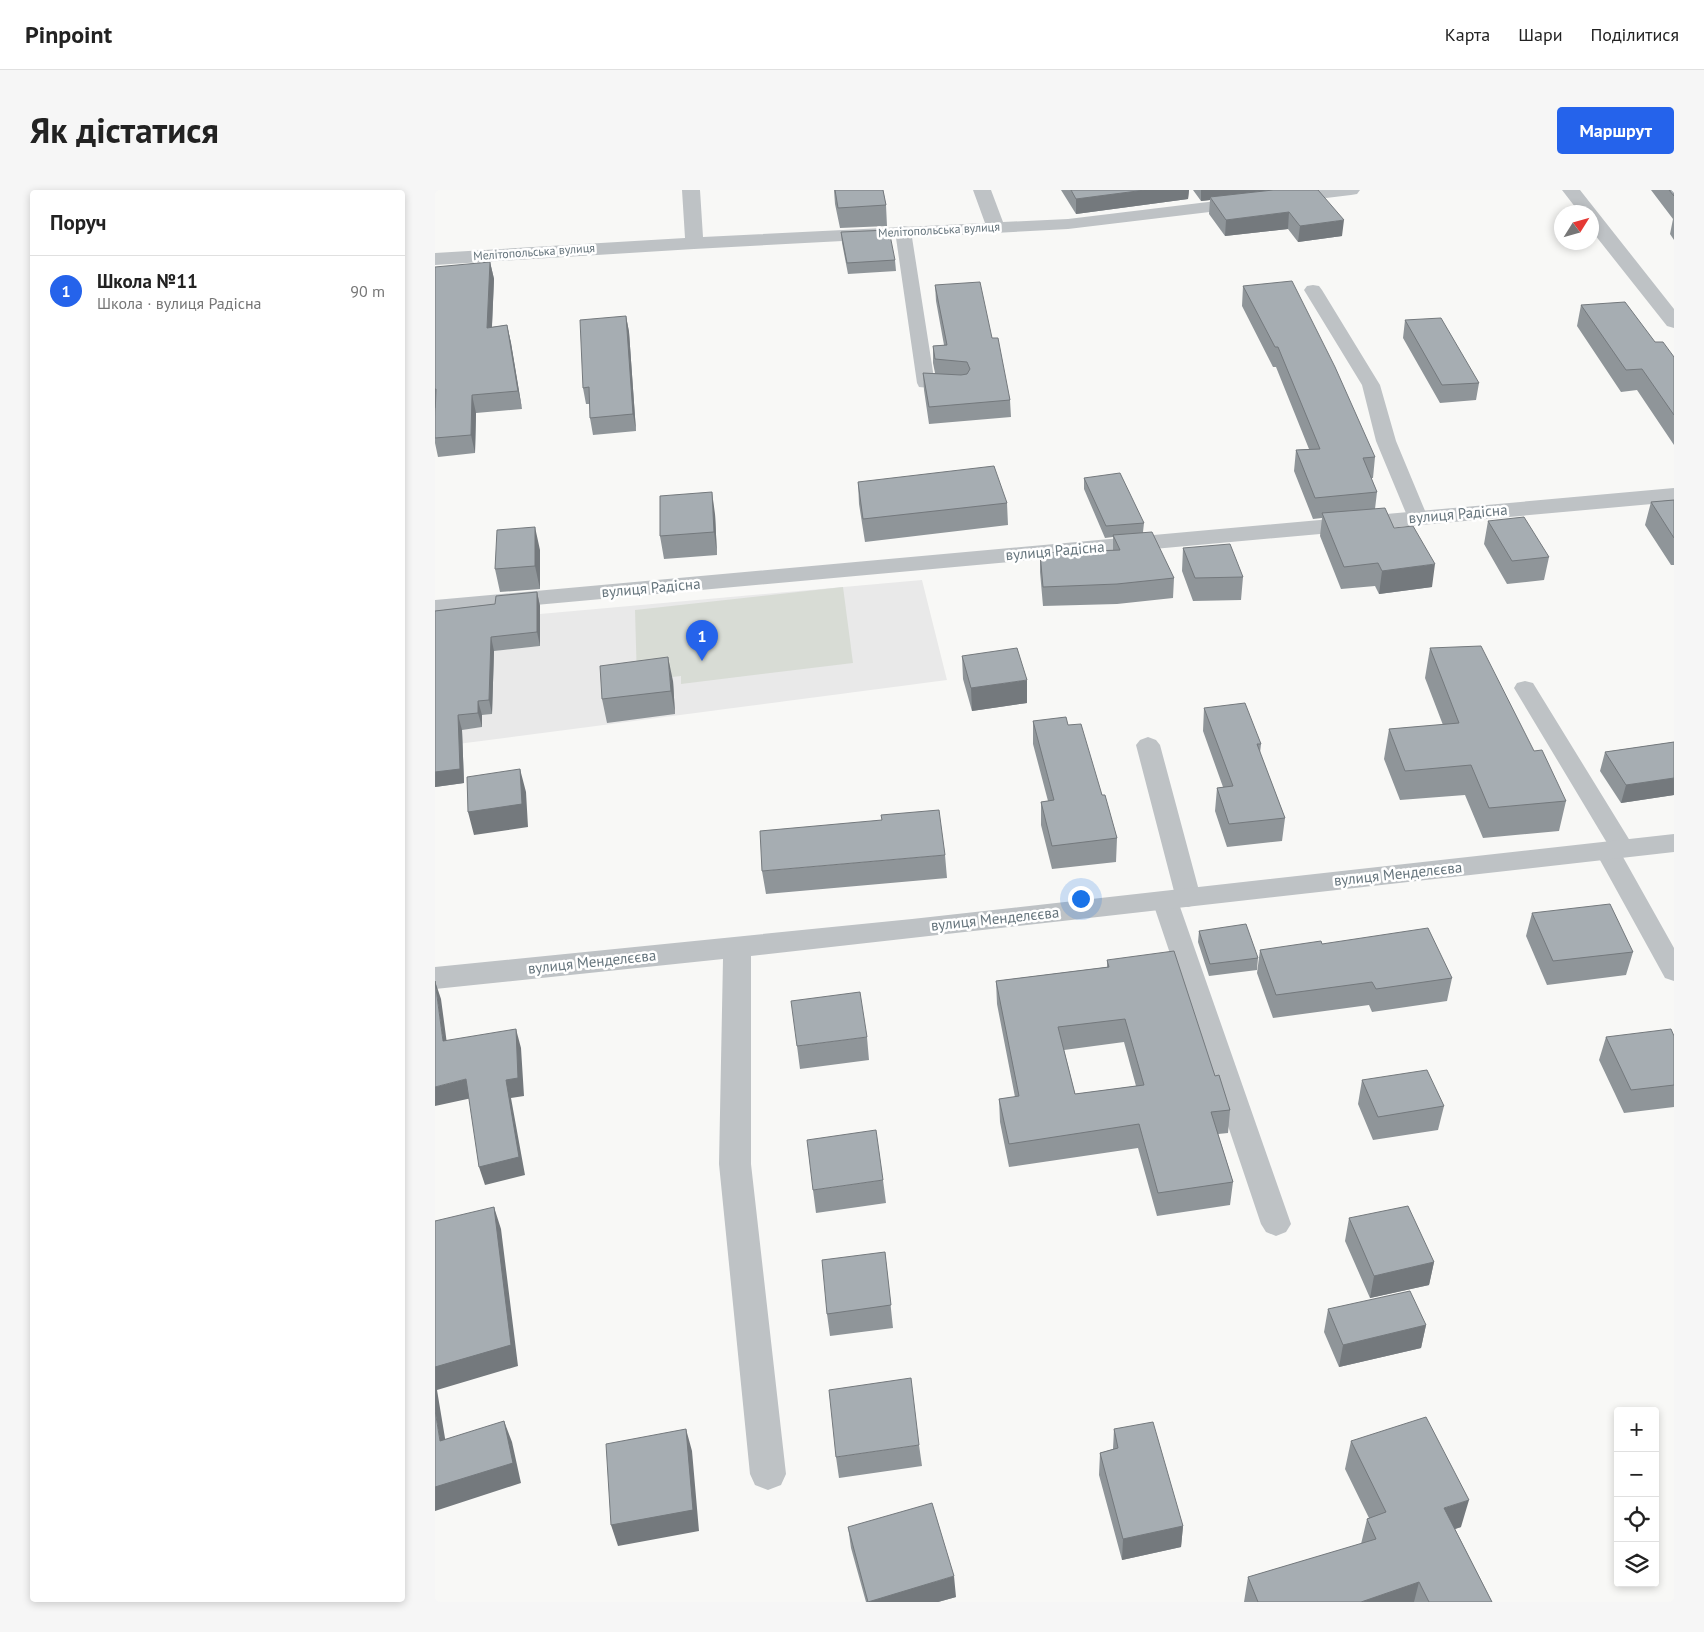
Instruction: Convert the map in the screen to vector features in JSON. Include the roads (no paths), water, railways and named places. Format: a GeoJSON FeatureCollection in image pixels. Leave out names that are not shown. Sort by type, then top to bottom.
{"type":"FeatureCollection","features":[{"type":"Feature","properties":{"kind":"street"},"geometry":{"type":"LineString","coordinates":[[691,190],[694,243]]}},
{"type":"Feature","properties":{"kind":"street"},"geometry":{"type":"LineString","coordinates":[[982,190],[995,226]]}},
{"type":"Feature","properties":{"kind":"street","name":"Мелітопольська вулиця"},"geometry":{"type":"LineString","coordinates":[[435,259],[903,231],[1067,224],[1351,190]]}},
{"type":"Feature","properties":{"kind":"street"},"geometry":{"type":"LineString","coordinates":[[1571,190],[1583,205]]}},
{"type":"Feature","properties":{"kind":"street"},"geometry":{"type":"LineString","coordinates":[[1599,227],[1674,322]]}},
{"type":"Feature","properties":{"kind":"street","name":"вулиця Радісна"},"geometry":{"type":"LineString","coordinates":[[435,607],[1674,495]]}},
{"type":"Feature","properties":{"kind":"street","name":"вулиця Менделєєва"},"geometry":{"type":"LineString","coordinates":[[435,978],[737,947],[1674,843]]}},
{"type":"Feature","properties":{"kind":"street"},"geometry":{"type":"LineString","coordinates":[[737,947],[735,1164],[768,1474]]}},
{"type":"Feature","properties":{"kind":"lane"},"geometry":{"type":"LineString","coordinates":[[903,231],[926,382],[960,385]]}},
{"type":"Feature","properties":{"kind":"lane"},"geometry":{"type":"LineString","coordinates":[[1313,290],[1371,385],[1385,441],[1418,518]]}},
{"type":"Feature","properties":{"kind":"lane"},"geometry":{"type":"LineString","coordinates":[[1525,688],[1615,850],[1674,971]]}},
{"type":"Feature","properties":{"kind":"lane"},"geometry":{"type":"LineString","coordinates":[[1147,745],[1176,899],[1276,1224]]}},
{"type":"Feature","properties":{"kind":"place","name":"Школа №11"},"geometry":{"type":"Point","coordinates":[702,661]}}]}
